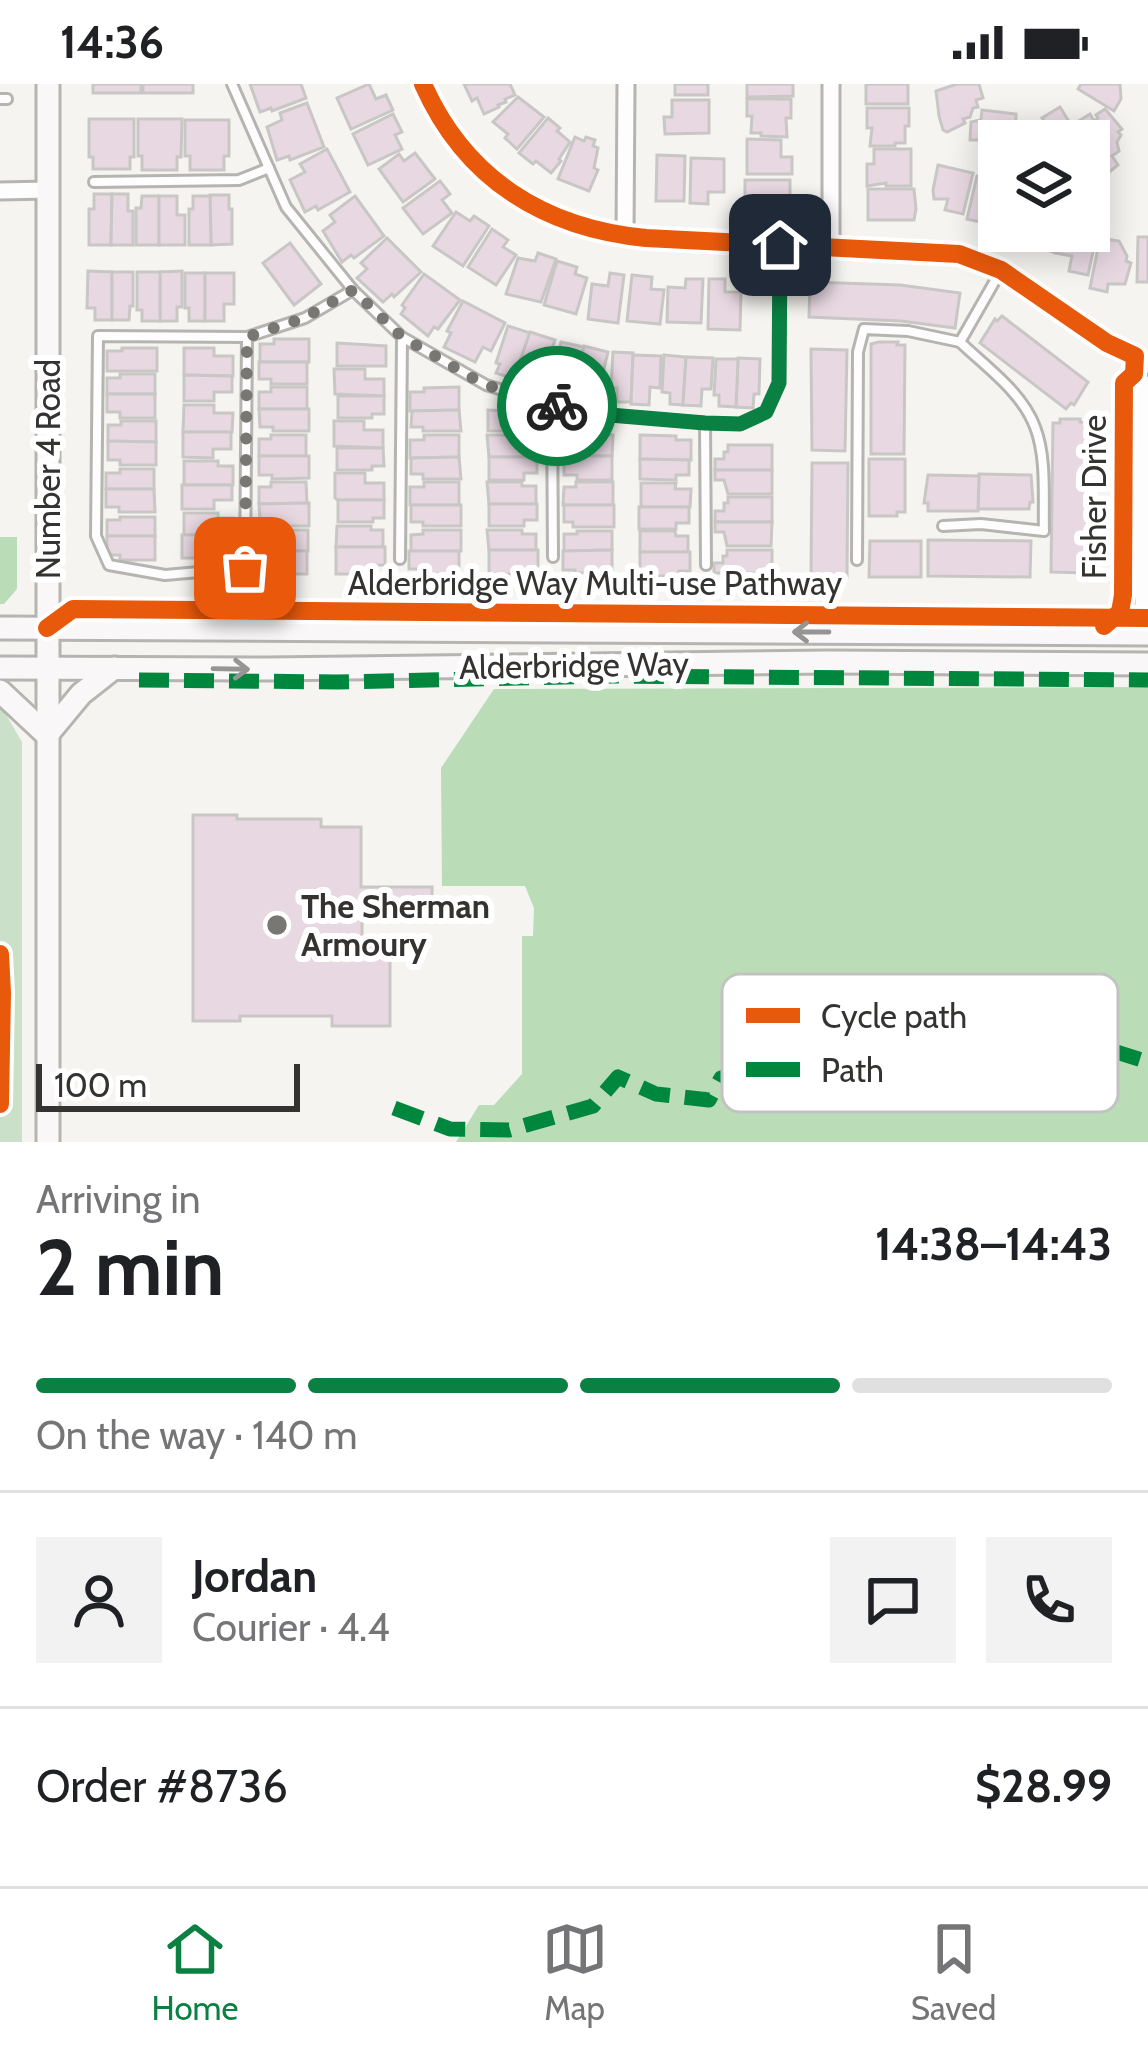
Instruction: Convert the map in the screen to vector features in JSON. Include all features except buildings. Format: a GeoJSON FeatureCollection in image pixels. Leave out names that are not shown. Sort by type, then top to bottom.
{"type":"FeatureCollection","features":[{"type":"Feature","properties":{"kind":"main road","name":"Number 4 Road"},"geometry":{"type":"LineString","coordinates":[[48,84],[48,1142]]}},
{"type":"Feature","properties":{"kind":"main road","name":"Alderbridge Way"},"geometry":{"type":"LineString","coordinates":[[0,628],[1143,634]]}},
{"type":"Feature","properties":{"kind":"main road"},"geometry":{"type":"LineString","coordinates":[[783,663],[870,647],[1115,646],[1143,634]]}},
{"type":"Feature","properties":{"kind":"main road","name":"Alderbridge Way"},"geometry":{"type":"LineString","coordinates":[[0,668],[1148,664]]}},
{"type":"Feature","properties":{"kind":"main road"},"geometry":{"type":"LineString","coordinates":[[0,691],[46,735],[81,694],[114,668]]}},
{"type":"Feature","properties":{"kind":"street","name":"Fisher Drive"},"geometry":{"type":"LineString","coordinates":[[423,84],[456,142],[475,164],[544,214],[625,236],[959,254],[1001,271],[1107,343],[1142,351],[1134,374],[1124,383],[1122,605],[1115,618],[1085,634]]}},
{"type":"Feature","properties":{"kind":"street"},"geometry":{"type":"LineString","coordinates":[[625,236],[626,84]]}},
{"type":"Feature","properties":{"kind":"street"},"geometry":{"type":"LineString","coordinates":[[831,84],[831,247]]}},
{"type":"Feature","properties":{"kind":"street"},"geometry":{"type":"LineString","coordinates":[[0,191],[48,190]]}},
{"type":"Feature","properties":{"kind":"street","name":"Fisher Drive"},"geometry":{"type":"LineString","coordinates":[[1134,374],[1142,382],[1143,634]]}},
{"type":"Feature","properties":{"kind":"lane"},"geometry":{"type":"LineString","coordinates":[[232,84],[286,207],[353,290],[402,337],[486,385],[551,405],[705,423],[740,424],[766,412],[779,383],[780,245]]}},
{"type":"Feature","properties":{"kind":"lane"},"geometry":{"type":"LineString","coordinates":[[94,182],[239,180],[269,168]]}},
{"type":"Feature","properties":{"kind":"lane"},"geometry":{"type":"LineString","coordinates":[[960,342],[1001,271]]}},
{"type":"Feature","properties":{"kind":"lane"},"geometry":{"type":"LineString","coordinates":[[247,337],[245,568],[165,575],[109,565],[96,536],[98,336],[247,337],[304,318],[353,290]]}},
{"type":"Feature","properties":{"kind":"lane"},"geometry":{"type":"LineString","coordinates":[[856,560],[858,352],[864,329],[908,331],[960,342],[1021,402],[1035,427],[1043,531],[981,524],[943,526]]}},
{"type":"Feature","properties":{"kind":"lane"},"geometry":{"type":"LineString","coordinates":[[400,559],[402,337]]}},
{"type":"Feature","properties":{"kind":"lane"},"geometry":{"type":"LineString","coordinates":[[551,405],[553,557]]}},
{"type":"Feature","properties":{"kind":"lane"},"geometry":{"type":"LineString","coordinates":[[705,423],[706,565]]}},
{"type":"Feature","properties":{"kind":"green space"},"geometry":{"type":"Polygon","coordinates":[[[0,537],[17,537],[17,589],[4,604],[0,604],[0,537]]]}},
{"type":"Feature","properties":{"kind":"green space"},"geometry":{"type":"Polygon","coordinates":[[[1148,687],[1148,1142],[456,1142],[479,1105],[494,1105],[522,1074],[522,936],[533,936],[534,908],[525,886],[442,886],[441,768],[494,689],[1148,687]]]}},
{"type":"Feature","properties":{"kind":"green space"},"geometry":{"type":"Polygon","coordinates":[[[0,704],[22,742],[22,1142],[0,1142],[0,704]]]}},
{"type":"Feature","properties":{"kind":"marked path"},"geometry":{"type":"LineString","coordinates":[[139,680],[337,682],[612,676],[1148,680]]}},
{"type":"Feature","properties":{"kind":"marked path"},"geometry":{"type":"LineString","coordinates":[[1118,1053],[1148,1062]]}},
{"type":"Feature","properties":{"kind":"marked path"},"geometry":{"type":"LineString","coordinates":[[394,1108],[450,1129],[509,1130],[593,1106],[618,1077],[656,1094],[709,1100],[722,1078]]}},
{"type":"Feature","properties":{"kind":"cycle path"},"geometry":{"type":"LineString","coordinates":[[423,84],[461,147],[485,172],[512,193],[574,223],[646,238],[959,254],[1001,270],[1107,343],[1135,356],[1134,374],[1124,383],[1123,595],[1120,612],[1104,626]]}},
{"type":"Feature","properties":{"kind":"cycle path","name":"Alderbridge Way Multi-use Pathway"},"geometry":{"type":"LineString","coordinates":[[47,628],[73,609],[1148,618]]}},
{"type":"Feature","properties":{"kind":"cycle path"},"geometry":{"type":"LineString","coordinates":[[0,954],[0,1104]]}},
{"type":"Feature","properties":{"kind":"way so far"},"geometry":{"type":"LineString","coordinates":[[245,568],[247,337],[304,318],[353,290],[402,337],[473,378],[557,406]]}},
{"type":"Feature","properties":{"kind":"place","name":"The Sherman Armoury"},"geometry":{"type":"Point","coordinates":[277,925]}},
{"type":"Feature","properties":{"kind":"route"},"geometry":{"type":"LineString","coordinates":[[557,406],[705,423],[740,424],[766,412],[779,383],[780,245]]}}]}
